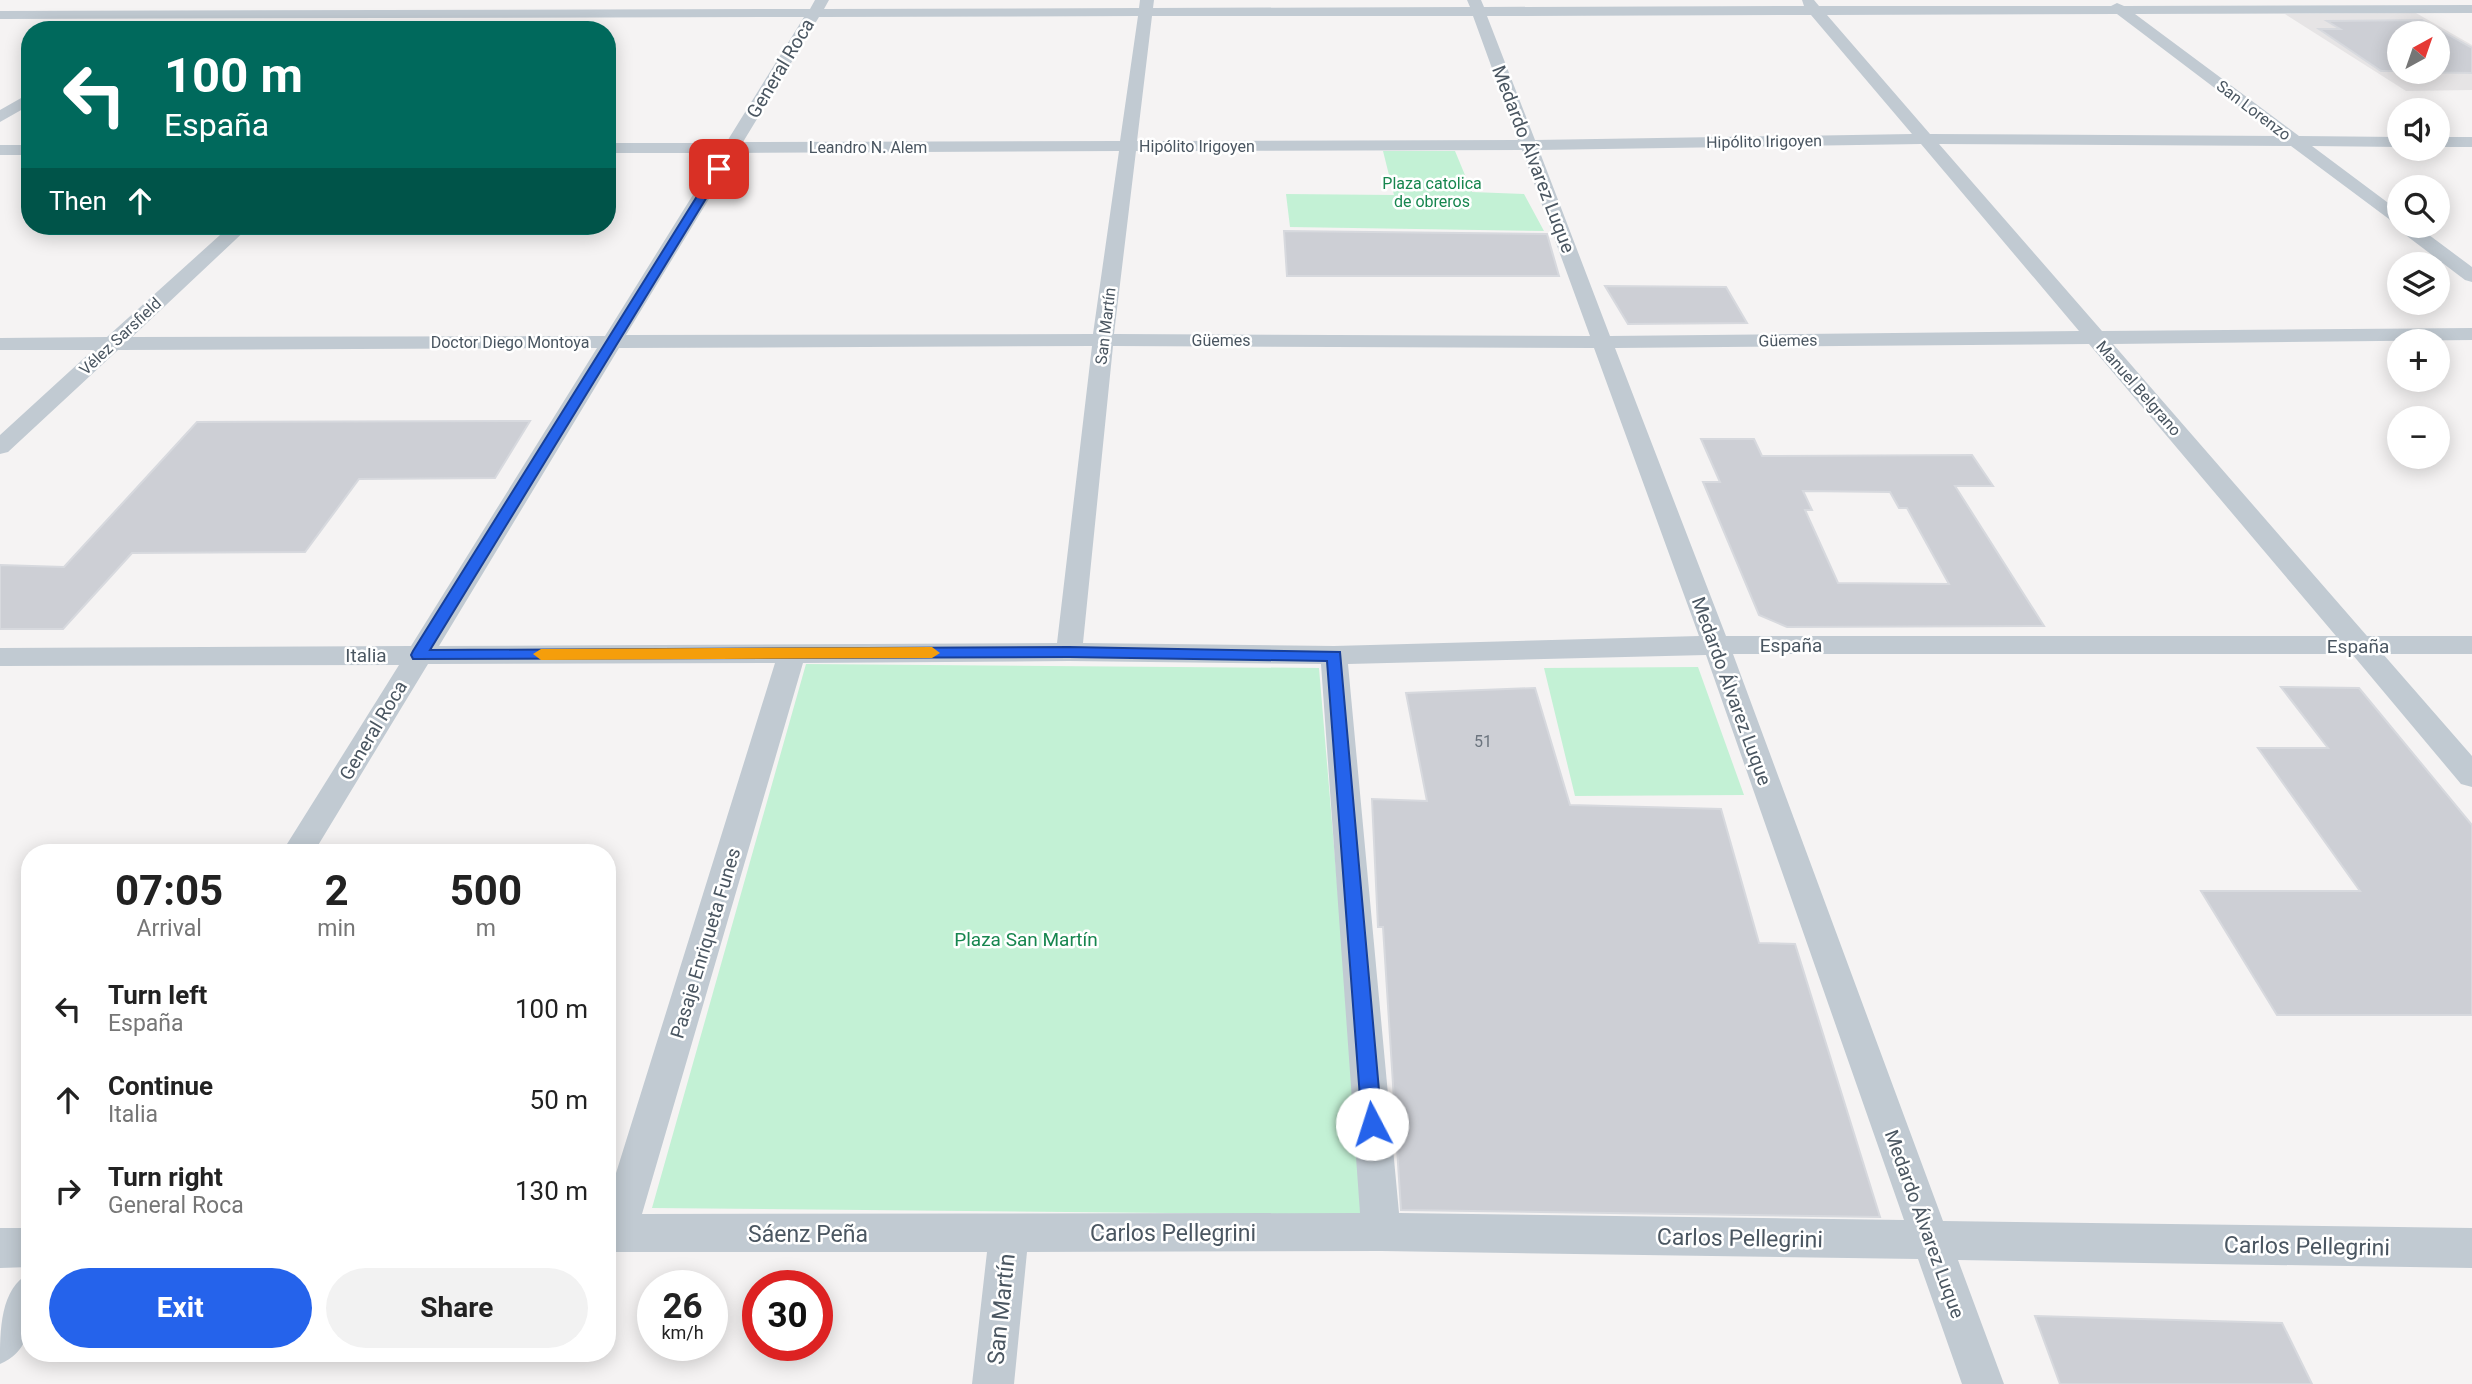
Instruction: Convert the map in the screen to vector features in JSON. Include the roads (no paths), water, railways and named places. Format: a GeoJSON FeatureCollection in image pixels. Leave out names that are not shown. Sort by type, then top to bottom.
{"type":"FeatureCollection","features":[{"type":"Feature","properties":{"kind":"street"},"geometry":{"type":"LineString","coordinates":[[146,21],[178,0]]}},
{"type":"Feature","properties":{"kind":"street"},"geometry":{"type":"LineString","coordinates":[[464,21],[487,0]]}},
{"type":"Feature","properties":{"kind":"street"},"geometry":{"type":"LineString","coordinates":[[2255,0],[2270,10]]}},
{"type":"Feature","properties":{"kind":"street"},"geometry":{"type":"LineString","coordinates":[[2414,0],[2462,26]]}},
{"type":"Feature","properties":{"kind":"street","name":"Manuel Belgrano"},"geometry":{"type":"LineString","coordinates":[[1811,5],[2472,776]]}},
{"type":"Feature","properties":{"kind":"street"},"geometry":{"type":"LineString","coordinates":[[0,15],[472,14],[818,6],[2114,5],[2270,10],[2472,9]]}},
{"type":"Feature","properties":{"kind":"street","name":"San Lorenzo"},"geometry":{"type":"LineString","coordinates":[[2114,5],[2387,211]]}},
{"type":"Feature","properties":{"kind":"street","name":"General Roca"},"geometry":{"type":"LineString","coordinates":[[303,844],[614,342],[818,6]]}},
{"type":"Feature","properties":{"kind":"street","name":"San Martín"},"geometry":{"type":"LineString","coordinates":[[1069,652],[1103,340],[1146,6]]}},
{"type":"Feature","properties":{"kind":"street","name":"Medardo Álvarez Luque"},"geometry":{"type":"LineString","coordinates":[[1477,6],[1716,645],[1983,1384]]}},
{"type":"Feature","properties":{"kind":"street"},"geometry":{"type":"LineString","coordinates":[[0,117],[21,104]]}},
{"type":"Feature","properties":{"kind":"street","name":"Hipólito Irigoyen"},"geometry":{"type":"LineString","coordinates":[[1128,146],[1529,145],[1926,139],[2387,142]]}},
{"type":"Feature","properties":{"kind":"street"},"geometry":{"type":"LineString","coordinates":[[2450,142],[2472,142]]}},
{"type":"Feature","properties":{"kind":"street","name":"Leandro N. Alem"},"geometry":{"type":"LineString","coordinates":[[616,148],[1128,146]]}},
{"type":"Feature","properties":{"kind":"street"},"geometry":{"type":"LineString","coordinates":[[0,150],[21,150]]}},
{"type":"Feature","properties":{"kind":"street","name":"Vélez Sarsfield"},"geometry":{"type":"LineString","coordinates":[[0,447],[231,235]]}},
{"type":"Feature","properties":{"kind":"street"},"geometry":{"type":"LineString","coordinates":[[2422,238],[2472,276]]}},
{"type":"Feature","properties":{"kind":"street","name":"Güemes"},"geometry":{"type":"LineString","coordinates":[[1103,340],[1603,342],[2472,334]]}},
{"type":"Feature","properties":{"kind":"street","name":"Doctor Diego Montoya"},"geometry":{"type":"LineString","coordinates":[[0,344],[1103,340]]}},
{"type":"Feature","properties":{"kind":"street","name":"España"},"geometry":{"type":"LineString","coordinates":[[1069,652],[1334,655],[1716,645],[2472,645]]}},
{"type":"Feature","properties":{"kind":"street","name":"Italia"},"geometry":{"type":"LineString","coordinates":[[0,657],[1069,652]]}},
{"type":"Feature","properties":{"kind":"street","name":"Pasaje Enriqueta Funes"},"geometry":{"type":"LineString","coordinates":[[616,1220],[792,653]]}},
{"type":"Feature","properties":{"kind":"street"},"geometry":{"type":"LineString","coordinates":[[1334,655],[1381,1232]]}},
{"type":"Feature","properties":{"kind":"street","name":"Carlos Pellegrini"},"geometry":{"type":"LineString","coordinates":[[1009,1234],[1381,1232],[2472,1248]]}},
{"type":"Feature","properties":{"kind":"street","name":"Sáenz Peña"},"geometry":{"type":"LineString","coordinates":[[616,1233],[1009,1234]]}},
{"type":"Feature","properties":{"kind":"street","name":"San Martín"},"geometry":{"type":"LineString","coordinates":[[993,1384],[1009,1234]]}},
{"type":"Feature","properties":{"kind":"street"},"geometry":{"type":"LineString","coordinates":[[0,1248],[21,1247]]}},
{"type":"Feature","properties":{"kind":"street"},"geometry":{"type":"LineString","coordinates":[[0,1343],[21,1308]]}},
{"type":"Feature","properties":{"kind":"park label","name":"Plaza catolica de obreros"},"geometry":{"type":"Point","coordinates":[1432,192]}},
{"type":"Feature","properties":{"kind":"park label","name":"Plaza San Martín"},"geometry":{"type":"Point","coordinates":[1026,939]}}]}
